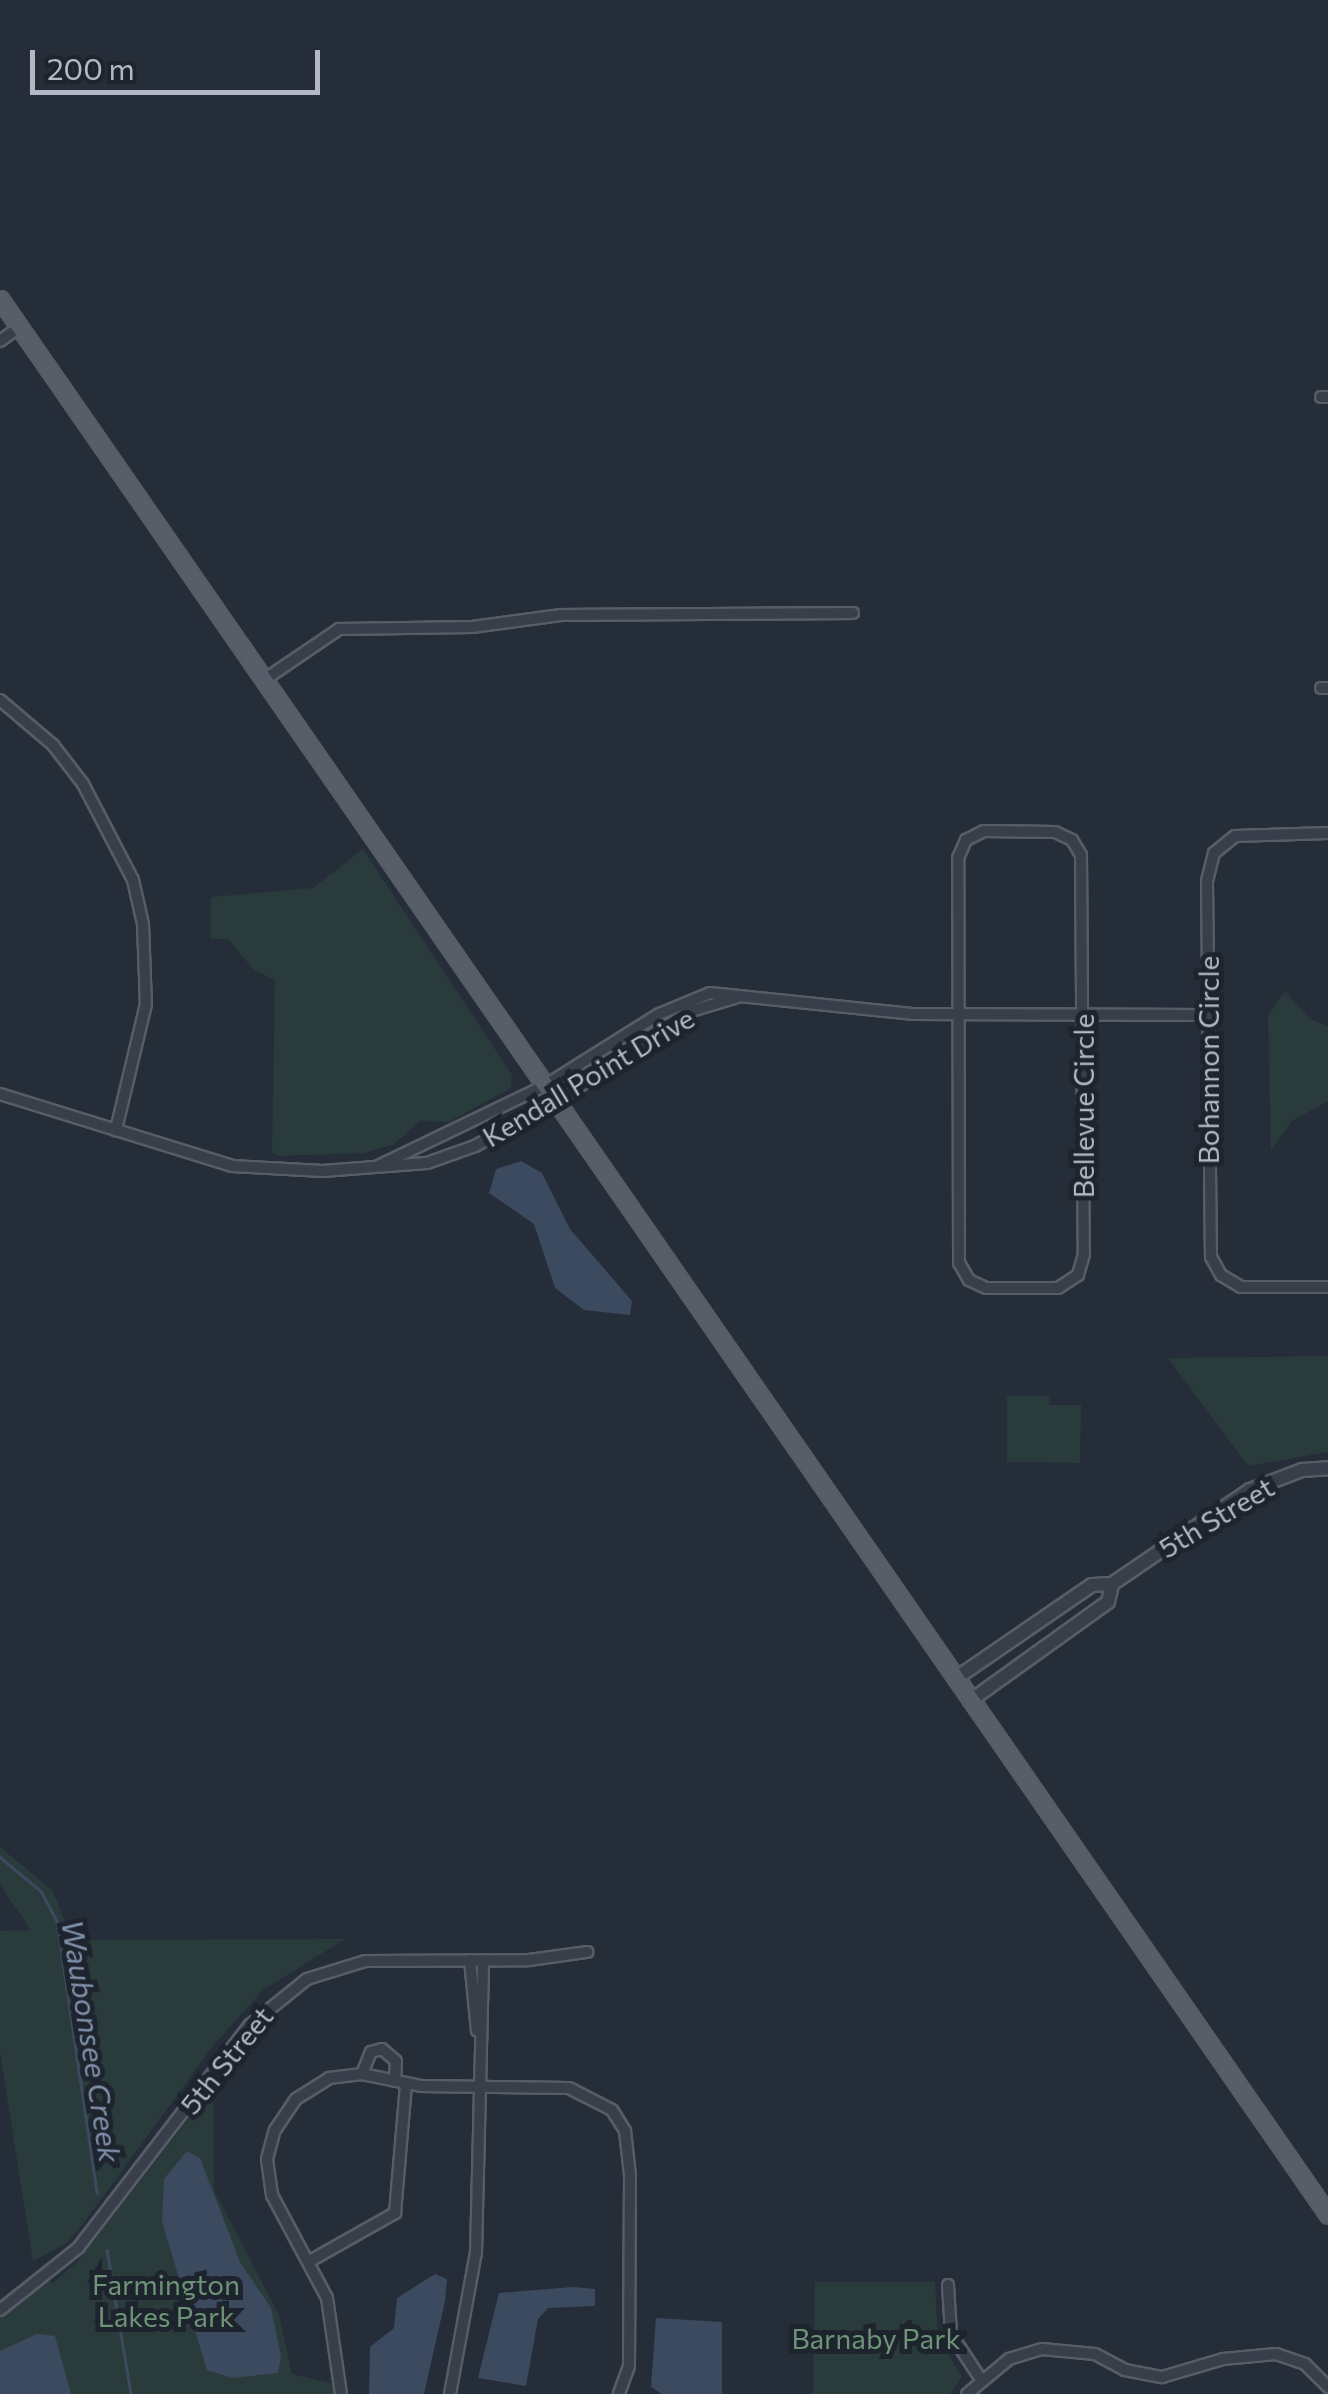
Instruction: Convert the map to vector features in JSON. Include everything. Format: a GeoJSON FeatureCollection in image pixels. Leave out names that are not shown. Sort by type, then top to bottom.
{"type":"FeatureCollection","features":[{"type":"Feature","properties":{"kind":"main road"},"geometry":{"type":"LineString","coordinates":[[0,299],[1328,2215]]}},
{"type":"Feature","properties":{"kind":"street"},"geometry":{"type":"LineString","coordinates":[[0,341],[20,327]]}},
{"type":"Feature","properties":{"kind":"street"},"geometry":{"type":"LineString","coordinates":[[264,680],[340,630],[472,628],[561,615],[853,614]]}},
{"type":"Feature","properties":{"kind":"street"},"geometry":{"type":"LineString","coordinates":[[0,700],[53,745],[83,784],[133,880],[143,924],[146,1004],[116,1130]]}},
{"type":"Feature","properties":{"kind":"street","name":"Bellevue Circle"},"geometry":{"type":"LineString","coordinates":[[1055,832],[1078,847],[1083,1262],[1070,1284],[1038,1289],[986,1288],[962,1270],[958,1014],[958,858],[976,834],[1055,832]]}},
{"type":"Feature","properties":{"kind":"street","name":"Bohannon Circle"},"geometry":{"type":"LineString","coordinates":[[1328,832],[1247,833],[1214,853],[1208,876],[1210,1257],[1221,1275],[1241,1286],[1328,1287]]}},
{"type":"Feature","properties":{"kind":"street","name":"Kendall Point Drive"},"geometry":{"type":"LineString","coordinates":[[378,1166],[546,1086],[685,1000],[733,992],[738,997]]}},
{"type":"Feature","properties":{"kind":"street","name":"Kendall Point Drive"},"geometry":{"type":"LineString","coordinates":[[0,1094],[192,1156],[266,1171],[378,1166],[450,1156],[557,1102],[688,1012],[738,997],[958,1014],[1208,1015]]}},
{"type":"Feature","properties":{"kind":"street","name":"5th Street"},"geometry":{"type":"LineString","coordinates":[[955,1679],[1092,1584],[1112,1584],[1250,1490],[1302,1470],[1328,1468]]}},
{"type":"Feature","properties":{"kind":"street","name":"5th Street"},"geometry":{"type":"LineString","coordinates":[[970,1701],[1108,1602],[1112,1584]]}},
{"type":"Feature","properties":{"kind":"street","name":"5th Street"},"geometry":{"type":"LineString","coordinates":[[0,2310],[78,2248],[277,1999],[344,1964],[587,1952]]}},
{"type":"Feature","properties":{"kind":"street"},"geometry":{"type":"LineString","coordinates":[[470,1960],[478,2032]]}},
{"type":"Feature","properties":{"kind":"street"},"geometry":{"type":"LineString","coordinates":[[450,2394],[476,2253],[478,2032],[484,1960]]}},
{"type":"Feature","properties":{"kind":"street"},"geometry":{"type":"LineString","coordinates":[[310,2261],[396,2213],[401,2082],[396,2061],[382,2049],[370,2052],[362,2074]]}},
{"type":"Feature","properties":{"kind":"street"},"geometry":{"type":"LineString","coordinates":[[341,2394],[336,2332],[310,2261],[272,2195],[270,2146],[287,2108],[307,2090],[329,2078],[362,2074],[401,2082],[578,2089],[612,2110],[625,2131],[629,2366],[620,2394]]}},
{"type":"Feature","properties":{"kind":"street"},"geometry":{"type":"LineString","coordinates":[[948,2285],[951,2334],[980,2378]]}},
{"type":"Feature","properties":{"kind":"street"},"geometry":{"type":"LineString","coordinates":[[966,2394],[980,2378],[1009,2359],[1042,2349],[1096,2354],[1125,2370],[1162,2377],[1232,2358],[1276,2354],[1304,2364],[1328,2386]]}},
{"type":"Feature","properties":{"kind":"green space"},"geometry":{"type":"Polygon","coordinates":[[[363,849],[512,1075],[511,1088],[449,1122],[420,1121],[393,1145],[363,1153],[277,1156],[272,1152],[275,980],[254,970],[228,939],[211,939],[211,897],[313,888],[363,849]]]}},
{"type":"Feature","properties":{"kind":"green space"},"geometry":{"type":"Polygon","coordinates":[[[1285,991],[1310,1019],[1328,1026],[1328,1101],[1292,1121],[1271,1150],[1268,1016],[1285,991]]]}},
{"type":"Feature","properties":{"kind":"green space"},"geometry":{"type":"Polygon","coordinates":[[[1328,1356],[1328,1452],[1248,1466],[1168,1358],[1328,1356]]]}},
{"type":"Feature","properties":{"kind":"green space"},"geometry":{"type":"Polygon","coordinates":[[[1007,1396],[1049,1396],[1049,1405],[1081,1405],[1080,1463],[1007,1462],[1007,1396]]]}},
{"type":"Feature","properties":{"kind":"green space"},"geometry":{"type":"Polygon","coordinates":[[[0,1847],[53,1891],[72,1940],[345,1939],[263,1990],[213,2046],[67,2243],[33,2261],[0,2052],[0,1931],[31,1930],[0,1885],[0,1847]]]}},
{"type":"Feature","properties":{"kind":"green space","name":"Farmington Lakes Park"},"geometry":{"type":"Polygon","coordinates":[[[213,2073],[214,2190],[279,2315],[292,2374],[334,2384],[334,2394],[0,2394],[0,2310],[47,2279],[53,2283],[78,2261],[186,2122],[213,2073]]]}},
{"type":"Feature","properties":{"kind":"green space","name":"Barnaby Park"},"geometry":{"type":"Polygon","coordinates":[[[815,2282],[935,2282],[938,2337],[962,2377],[950,2394],[804,2394],[813,2393],[815,2282]]]}},
{"type":"Feature","properties":{"kind":"water"},"geometry":{"type":"Polygon","coordinates":[[[521,1161],[542,1173],[570,1229],[632,1301],[630,1315],[584,1310],[555,1288],[534,1224],[489,1193],[496,1169],[521,1161]]]}},
{"type":"Feature","properties":{"kind":"water"},"geometry":{"type":"Polygon","coordinates":[[[187,2151],[200,2158],[240,2262],[271,2308],[281,2356],[278,2373],[232,2378],[207,2370],[162,2222],[164,2179],[187,2151]]]}},
{"type":"Feature","properties":{"kind":"water"},"geometry":{"type":"Polygon","coordinates":[[[435,2274],[447,2279],[445,2301],[424,2394],[369,2394],[370,2347],[394,2328],[397,2298],[435,2274]]]}},
{"type":"Feature","properties":{"kind":"water"},"geometry":{"type":"Polygon","coordinates":[[[595,2289],[595,2306],[548,2308],[538,2319],[526,2386],[478,2378],[499,2293],[595,2289]]]}},
{"type":"Feature","properties":{"kind":"water"},"geometry":{"type":"Polygon","coordinates":[[[656,2318],[722,2322],[722,2394],[662,2394],[651,2387],[656,2318]]]}},
{"type":"Feature","properties":{"kind":"water"},"geometry":{"type":"Polygon","coordinates":[[[37,2334],[55,2336],[71,2394],[0,2394],[0,2351],[37,2334]]]}},
{"type":"Feature","properties":{"kind":"waterway","name":"Waubonsee Creek"},"geometry":{"type":"LineString","coordinates":[[0,1857],[41,1891],[57,1921],[97,2193]]}},
{"type":"Feature","properties":{"kind":"waterway","name":"Waubonsee Creek"},"geometry":{"type":"LineString","coordinates":[[107,2250],[131,2394]]}}]}
